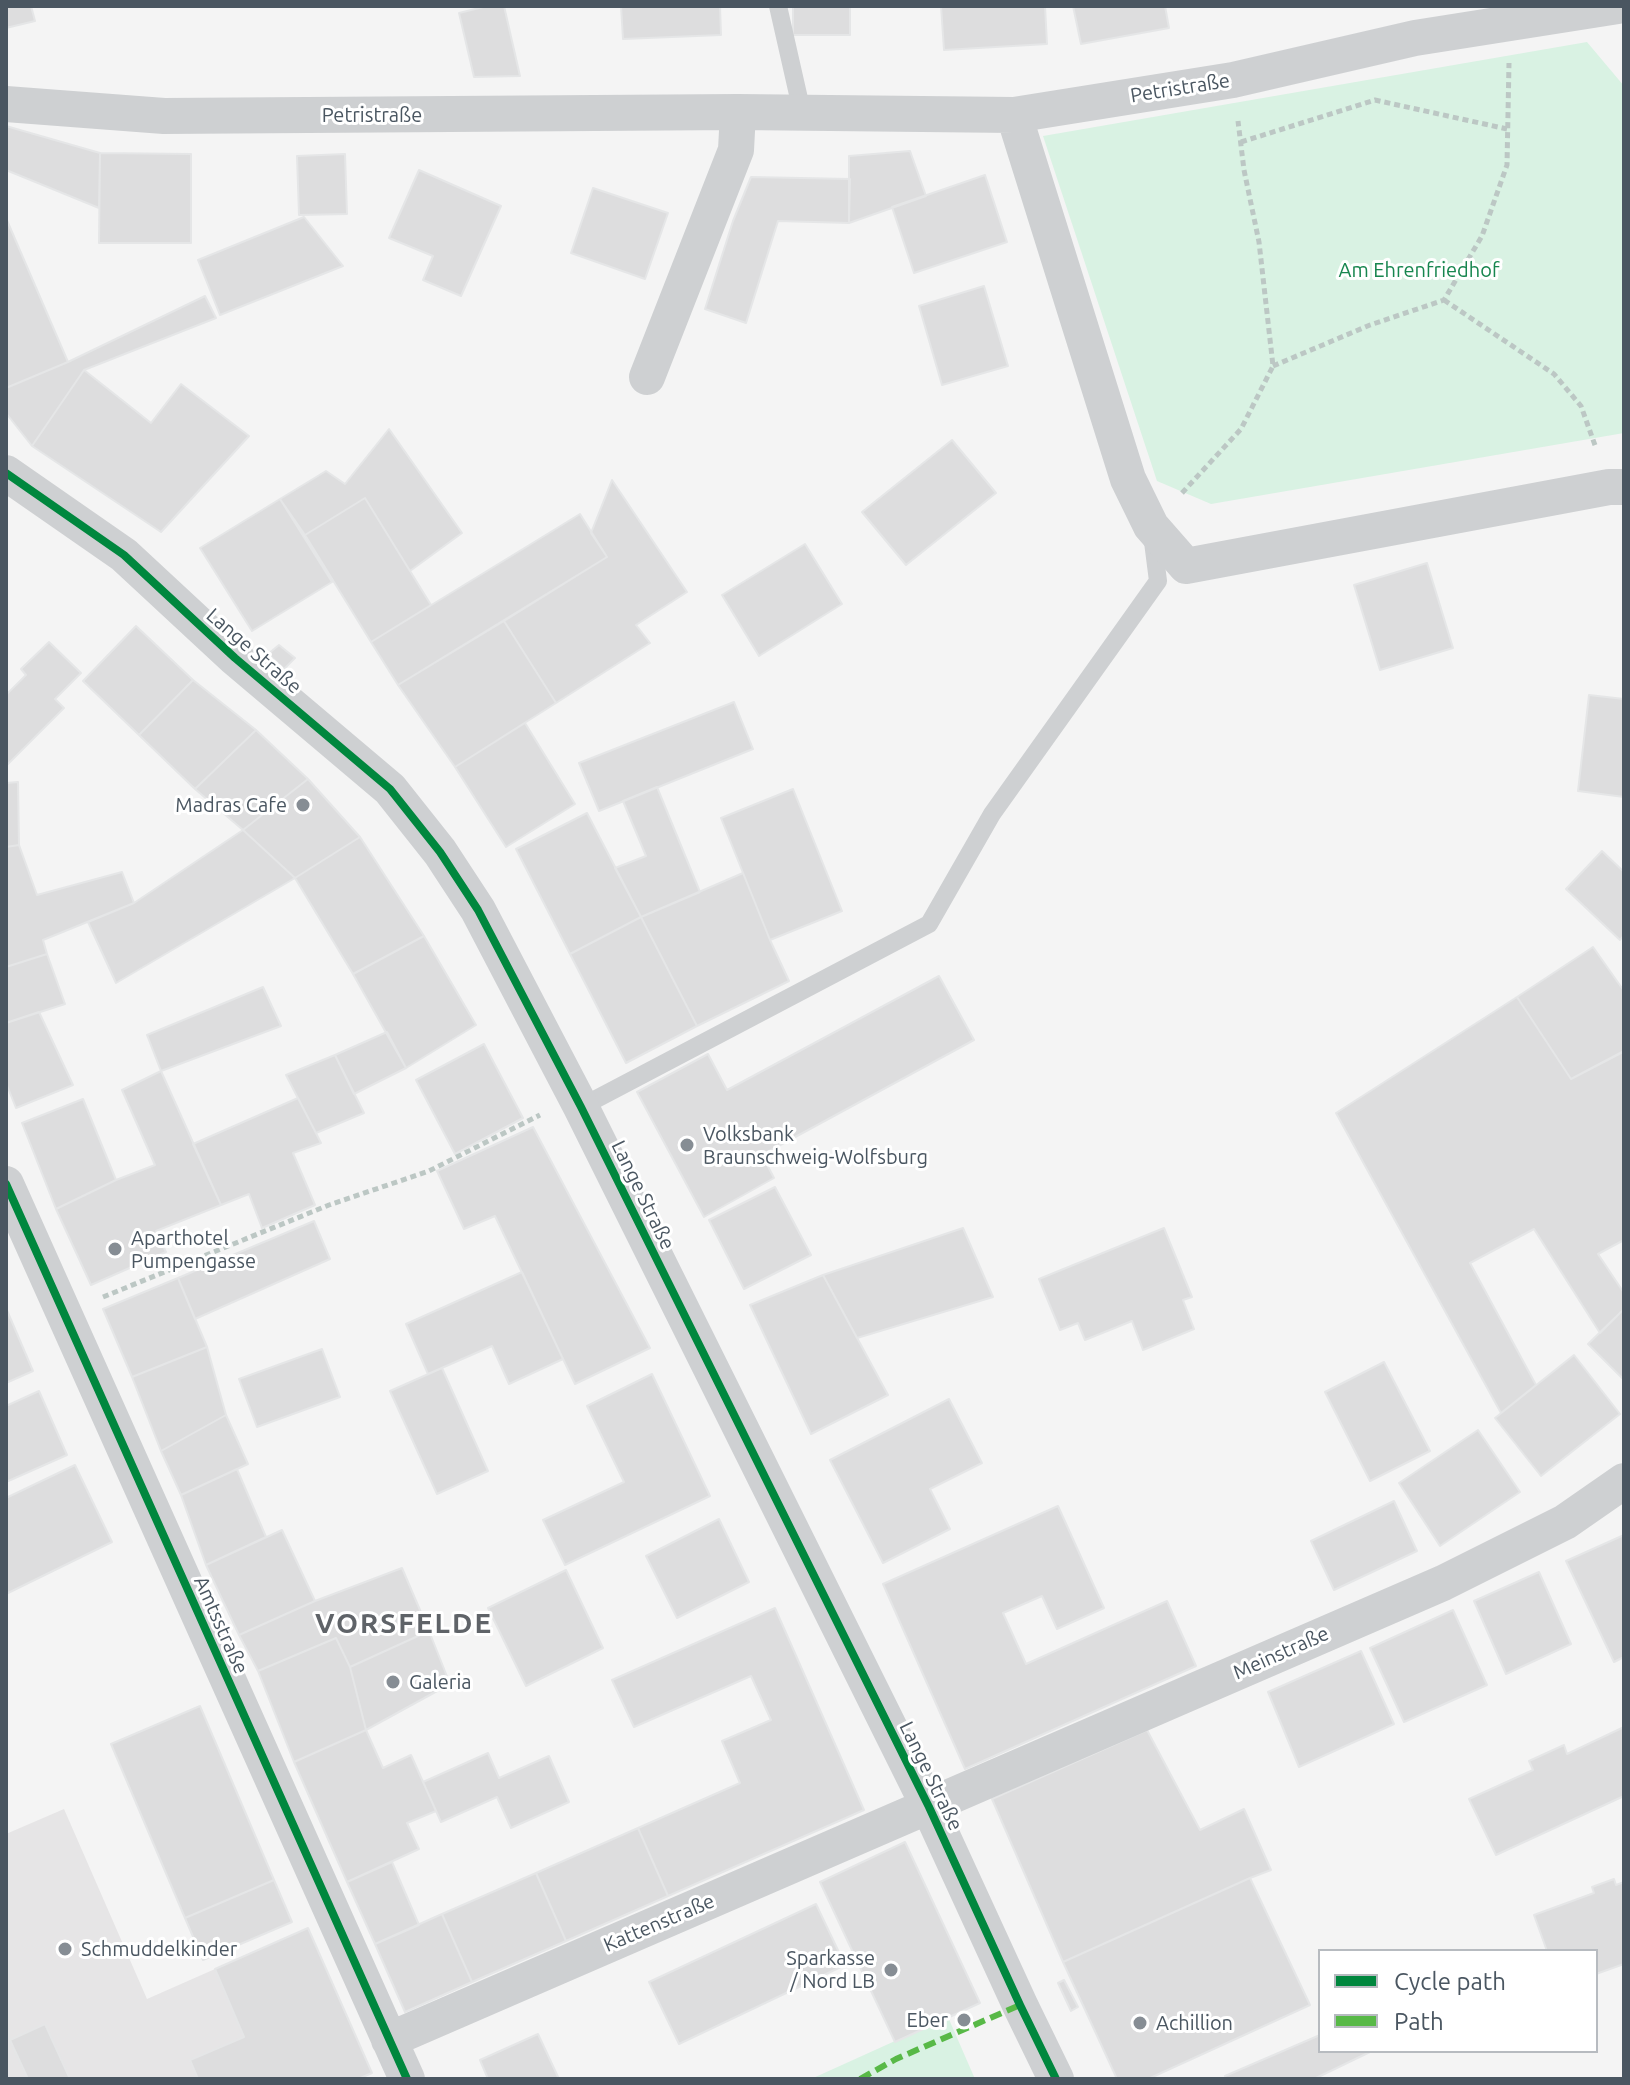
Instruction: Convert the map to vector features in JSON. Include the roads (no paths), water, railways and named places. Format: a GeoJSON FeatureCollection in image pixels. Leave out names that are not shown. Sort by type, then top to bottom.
{"type":"FeatureCollection","features":[{"type":"Feature","properties":{"kind":"street","name":"Petristraße"},"geometry":{"type":"LineString","coordinates":[[6,104],[164,116],[738,112],[1014,115],[1233,80],[1412,22],[1509,23],[1618,6]]}},
{"type":"Feature","properties":{"kind":"street"},"geometry":{"type":"LineString","coordinates":[[647,377],[736,150],[738,112]]}},
{"type":"Feature","properties":{"kind":"street"},"geometry":{"type":"LineString","coordinates":[[1014,115],[1128,479],[1151,526],[1186,566],[1616,487]]}},
{"type":"Feature","properties":{"kind":"street"},"geometry":{"type":"LineString","coordinates":[[6,474],[6,503]]}},
{"type":"Feature","properties":{"kind":"street","name":"Lange Straße"},"geometry":{"type":"LineString","coordinates":[[6,474],[124,555],[235,658],[390,789],[440,852],[478,910],[578,1102],[929,1807],[1056,2079]]}},
{"type":"Feature","properties":{"kind":"street","name":"Amtsstraße"},"geometry":{"type":"LineString","coordinates":[[6,1184],[407,2079]]}},
{"type":"Feature","properties":{"kind":"street","name":"Meinstraße"},"geometry":{"type":"LineString","coordinates":[[929,1807],[1443,1583],[1565,1522],[1624,1481]]}},
{"type":"Feature","properties":{"kind":"street","name":"Kattenstraße"},"geometry":{"type":"LineString","coordinates":[[389,2040],[929,1807]]}},
{"type":"Feature","properties":{"kind":"lane"},"geometry":{"type":"LineString","coordinates":[[778,6],[802,112]]}},
{"type":"Feature","properties":{"kind":"lane"},"geometry":{"type":"LineString","coordinates":[[578,1102],[929,924],[992,814],[1158,581],[1151,526]]}},
{"type":"Feature","properties":{"kind":"place","name":"Madras Cafe"},"geometry":{"type":"Point","coordinates":[303,805]}},
{"type":"Feature","properties":{"kind":"place","name":"Volksbank Braunschweig-Wolfsburg"},"geometry":{"type":"Point","coordinates":[687,1145]}},
{"type":"Feature","properties":{"kind":"place","name":"Aparthotel Pumpengasse"},"geometry":{"type":"Point","coordinates":[115,1249]}},
{"type":"Feature","properties":{"kind":"place","name":"Galeria"},"geometry":{"type":"Point","coordinates":[393,1682]}},
{"type":"Feature","properties":{"kind":"place","name":"Schmuddelkinder"},"geometry":{"type":"Point","coordinates":[65,1949]}},
{"type":"Feature","properties":{"kind":"place","name":"Sparkasse / Nord LB"},"geometry":{"type":"Point","coordinates":[891,1970]}},
{"type":"Feature","properties":{"kind":"place","name":"Eber"},"geometry":{"type":"Point","coordinates":[964,2020]}},
{"type":"Feature","properties":{"kind":"place","name":"Achillion"},"geometry":{"type":"Point","coordinates":[1140,2023]}},
{"type":"Feature","properties":{"kind":"district","name":"VORSFELDE"},"geometry":{"type":"Point","coordinates":[404,1624]}},
{"type":"Feature","properties":{"kind":"park label","name":"Am Ehrenfriedhof"},"geometry":{"type":"Point","coordinates":[1419,270]}}]}
